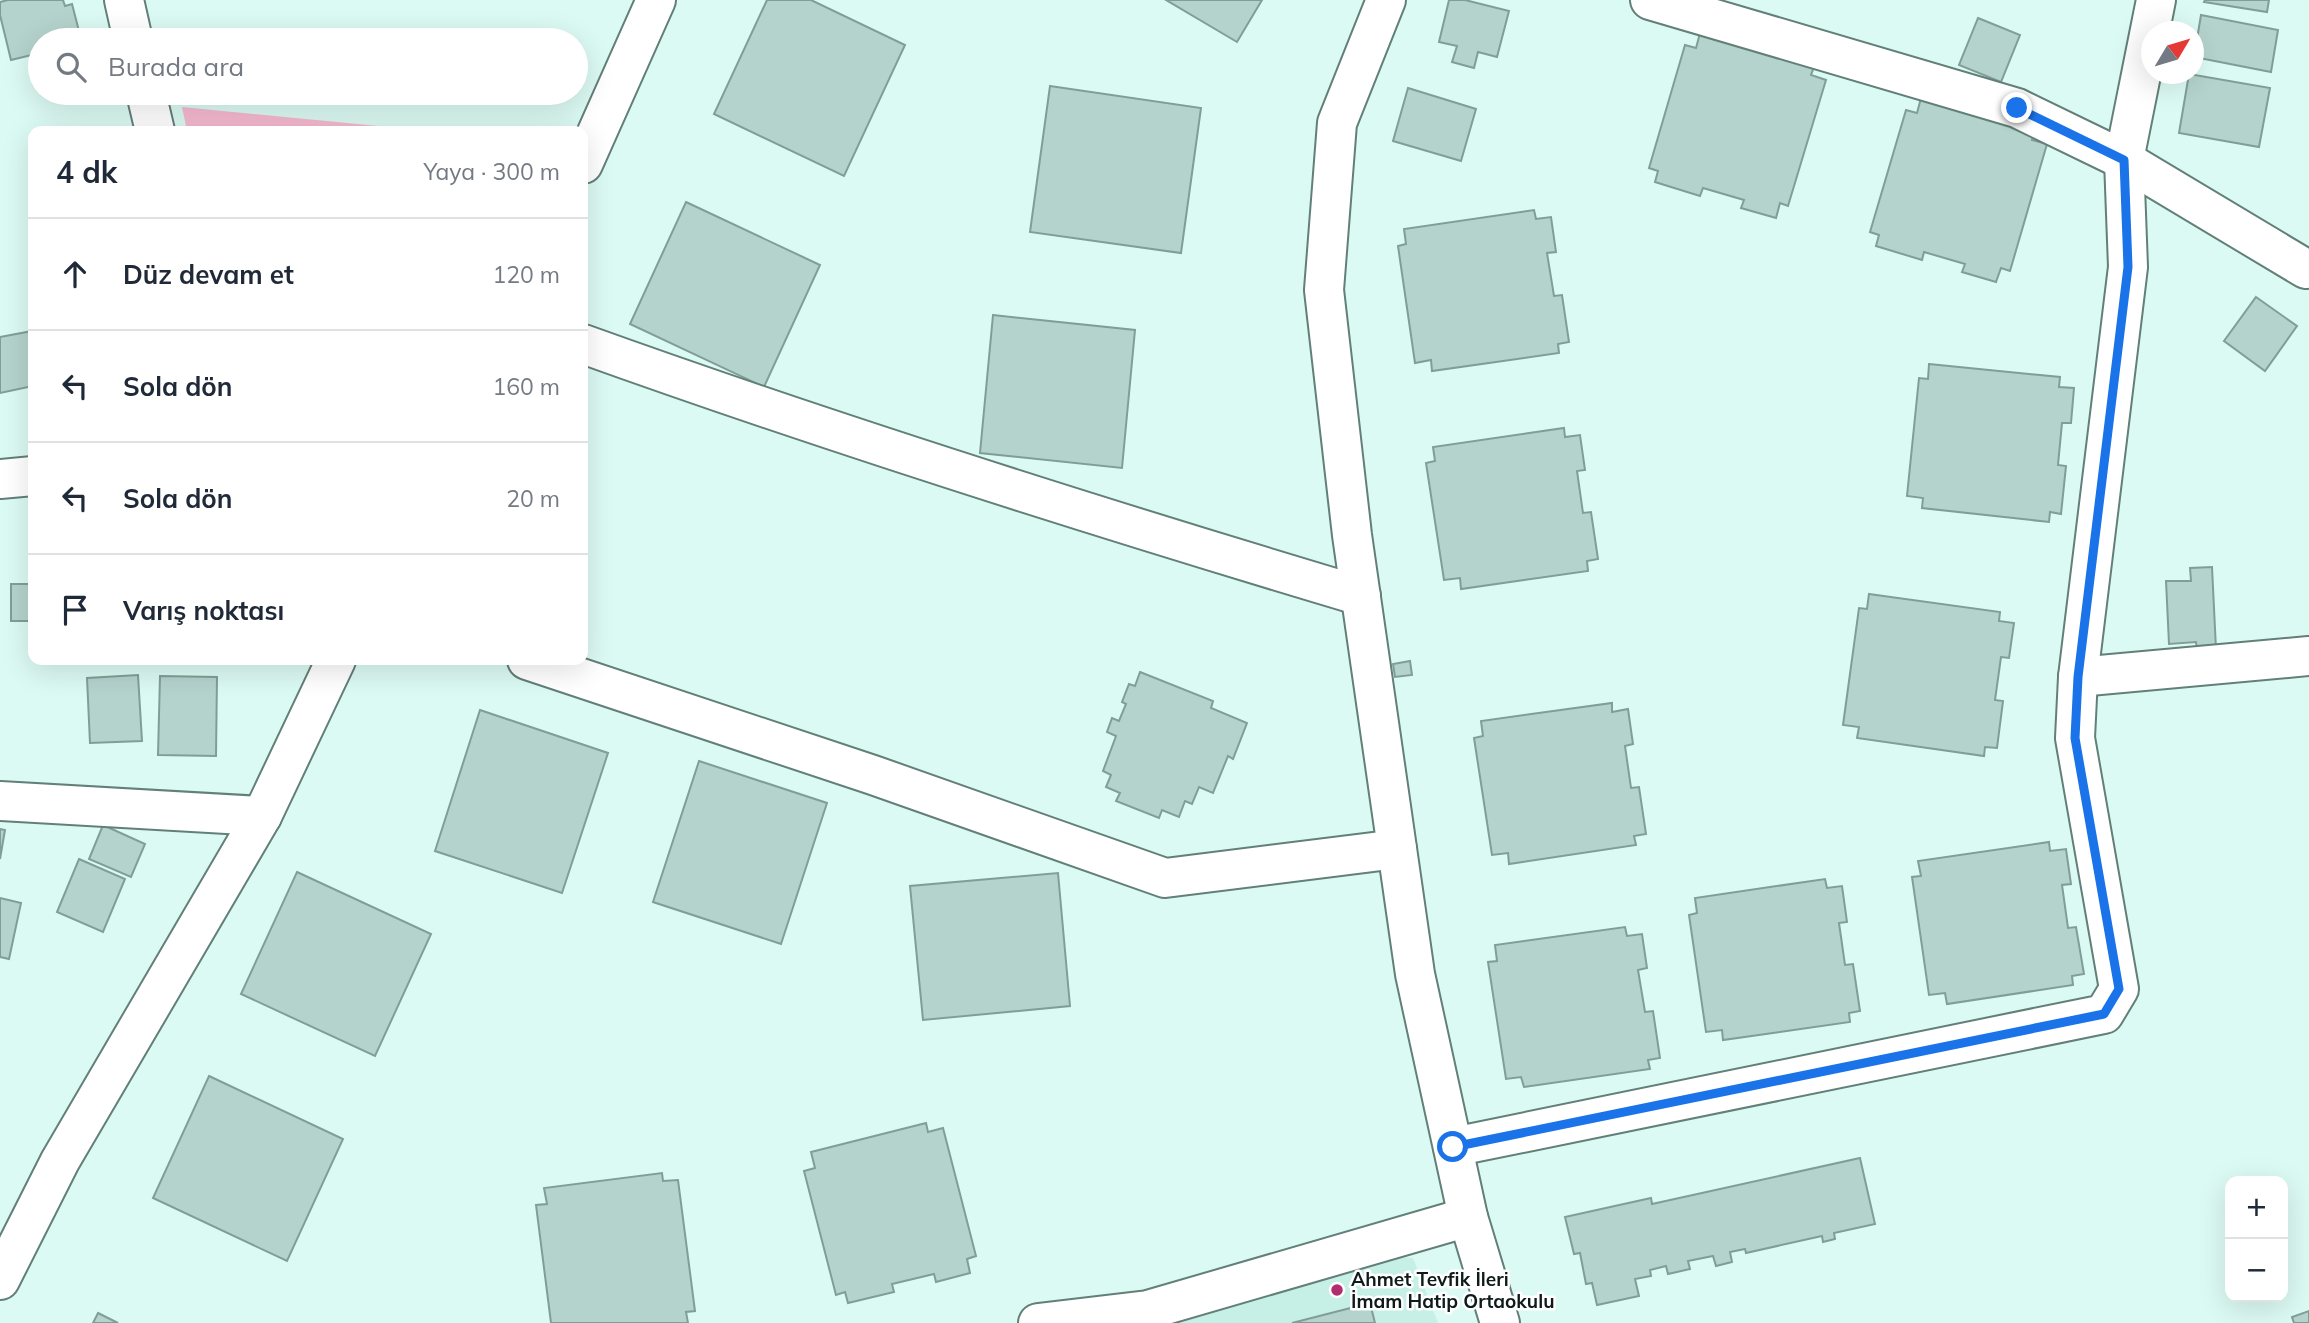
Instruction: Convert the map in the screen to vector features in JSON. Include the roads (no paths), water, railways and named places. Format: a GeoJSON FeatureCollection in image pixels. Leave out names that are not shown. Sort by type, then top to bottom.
{"type":"FeatureCollection","features":[{"type":"Feature","properties":{"kind":"street"},"geometry":{"type":"LineString","coordinates":[[124,0],[130,28]]}},
{"type":"Feature","properties":{"kind":"street"},"geometry":{"type":"LineString","coordinates":[[1386,0],[1337,123],[1324,290],[1361,596],[1415,974],[1468,1217],[1500,1323]]}},
{"type":"Feature","properties":{"kind":"street"},"geometry":{"type":"LineString","coordinates":[[1650,0],[2017,108],[2124,160],[2306,269]]}},
{"type":"Feature","properties":{"kind":"street"},"geometry":{"type":"LineString","coordinates":[[1453,1147],[2104,1014],[2119,989],[2075,738],[2078,677],[2128,267],[2124,160],[2156,0]]}},
{"type":"Feature","properties":{"kind":"street"},"geometry":{"type":"LineString","coordinates":[[588,151],[644,1]]}},
{"type":"Feature","properties":{"kind":"street"},"geometry":{"type":"LineString","coordinates":[[149,105],[154,126]]}},
{"type":"Feature","properties":{"kind":"street"},"geometry":{"type":"LineString","coordinates":[[588,346],[757,406],[1233,558],[1361,596]]}},
{"type":"Feature","properties":{"kind":"street"},"geometry":{"type":"LineString","coordinates":[[0,478],[28,476]]}},
{"type":"Feature","properties":{"kind":"street"},"geometry":{"type":"LineString","coordinates":[[2078,677],[2309,656]]}},
{"type":"Feature","properties":{"kind":"street"},"geometry":{"type":"LineString","coordinates":[[0,1280],[60,1161],[262,816],[334,665]]}},
{"type":"Feature","properties":{"kind":"street"},"geometry":{"type":"LineString","coordinates":[[542,665],[873,775],[1165,878],[1397,849]]}},
{"type":"Feature","properties":{"kind":"street"},"geometry":{"type":"LineString","coordinates":[[0,801],[262,816]]}},
{"type":"Feature","properties":{"kind":"street"},"geometry":{"type":"LineString","coordinates":[[1038,1323],[1148,1310],[1468,1217]]}},
{"type":"Feature","properties":{"kind":"place","name":"Ahmet Tevfik İleri İmam Hatip Ortaokulu"},"geometry":{"type":"Point","coordinates":[1337,1290]}}]}
